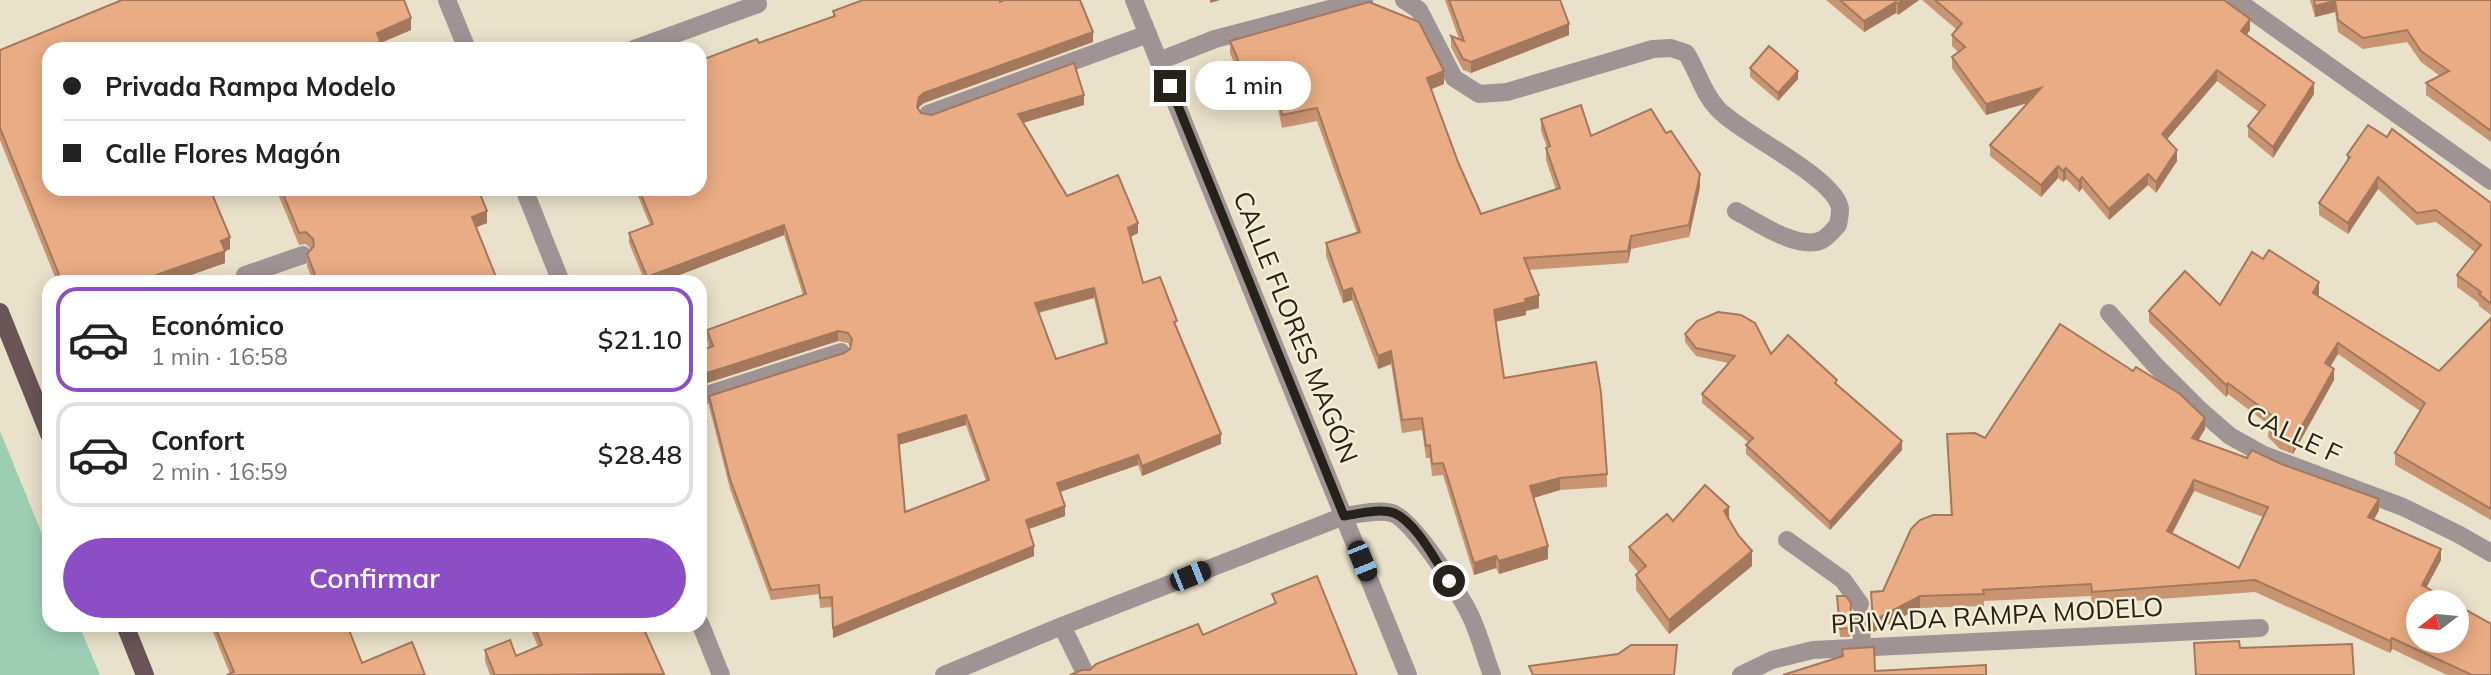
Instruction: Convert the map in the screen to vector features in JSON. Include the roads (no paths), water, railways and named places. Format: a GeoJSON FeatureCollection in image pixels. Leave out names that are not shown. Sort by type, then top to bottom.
{"type":"FeatureCollection","features":[{"type":"Feature","properties":{"kind":"main road"},"geometry":{"type":"LineString","coordinates":[[0,312],[42,417]]}},
{"type":"Feature","properties":{"kind":"main road"},"geometry":{"type":"LineString","coordinates":[[128,632],[145,675]]}},
{"type":"Feature","properties":{"kind":"street"},"geometry":{"type":"LineString","coordinates":[[447,0],[464,42]]}},
{"type":"Feature","properties":{"kind":"street","name":"CALLE FLORES MAGÓN"},"geometry":{"type":"LineString","coordinates":[[1134,0],[1408,675]]}},
{"type":"Feature","properties":{"kind":"street"},"geometry":{"type":"LineString","coordinates":[[1159,61],[1215,39],[1364,0]]}},
{"type":"Feature","properties":{"kind":"street"},"geometry":{"type":"LineString","coordinates":[[1404,0],[1419,10],[1454,78],[1479,94],[1507,92],[1653,49],[1671,48],[1686,53],[1695,66],[1705,92],[1718,110],[1827,187],[1840,207],[1838,225],[1822,240],[1806,243],[1789,238],[1736,211]]}},
{"type":"Feature","properties":{"kind":"street"},"geometry":{"type":"LineString","coordinates":[[2236,0],[2491,181]]}},
{"type":"Feature","properties":{"kind":"street"},"geometry":{"type":"LineString","coordinates":[[653,42],[758,4]]}},
{"type":"Feature","properties":{"kind":"street"},"geometry":{"type":"LineString","coordinates":[[928,114],[1148,34]]}},
{"type":"Feature","properties":{"kind":"street"},"geometry":{"type":"LineString","coordinates":[[527,196],[559,275]]}},
{"type":"Feature","properties":{"kind":"street"},"geometry":{"type":"LineString","coordinates":[[245,275],[303,256]]}},
{"type":"Feature","properties":{"kind":"street","name":"CALLE F"},"geometry":{"type":"LineString","coordinates":[[2109,313],[2154,365],[2230,436],[2264,455],[2403,507],[2491,554]]}},
{"type":"Feature","properties":{"kind":"street"},"geometry":{"type":"LineString","coordinates":[[707,395],[841,352]]}},
{"type":"Feature","properties":{"kind":"street"},"geometry":{"type":"LineString","coordinates":[[944,675],[1344,516],[1372,512],[1393,513],[1412,527],[1462,600],[1492,675]]}},
{"type":"Feature","properties":{"kind":"street"},"geometry":{"type":"LineString","coordinates":[[1787,541],[1843,580],[1860,610],[1862,648]]}},
{"type":"Feature","properties":{"kind":"street"},"geometry":{"type":"LineString","coordinates":[[1062,626],[1086,675]]}},
{"type":"Feature","properties":{"kind":"street","name":"PRIVADA RAMPA MODELO"},"geometry":{"type":"LineString","coordinates":[[1741,675],[1772,660],[1813,650],[2260,628]]}},
{"type":"Feature","properties":{"kind":"street"},"geometry":{"type":"LineString","coordinates":[[704,632],[721,675]]}}]}
